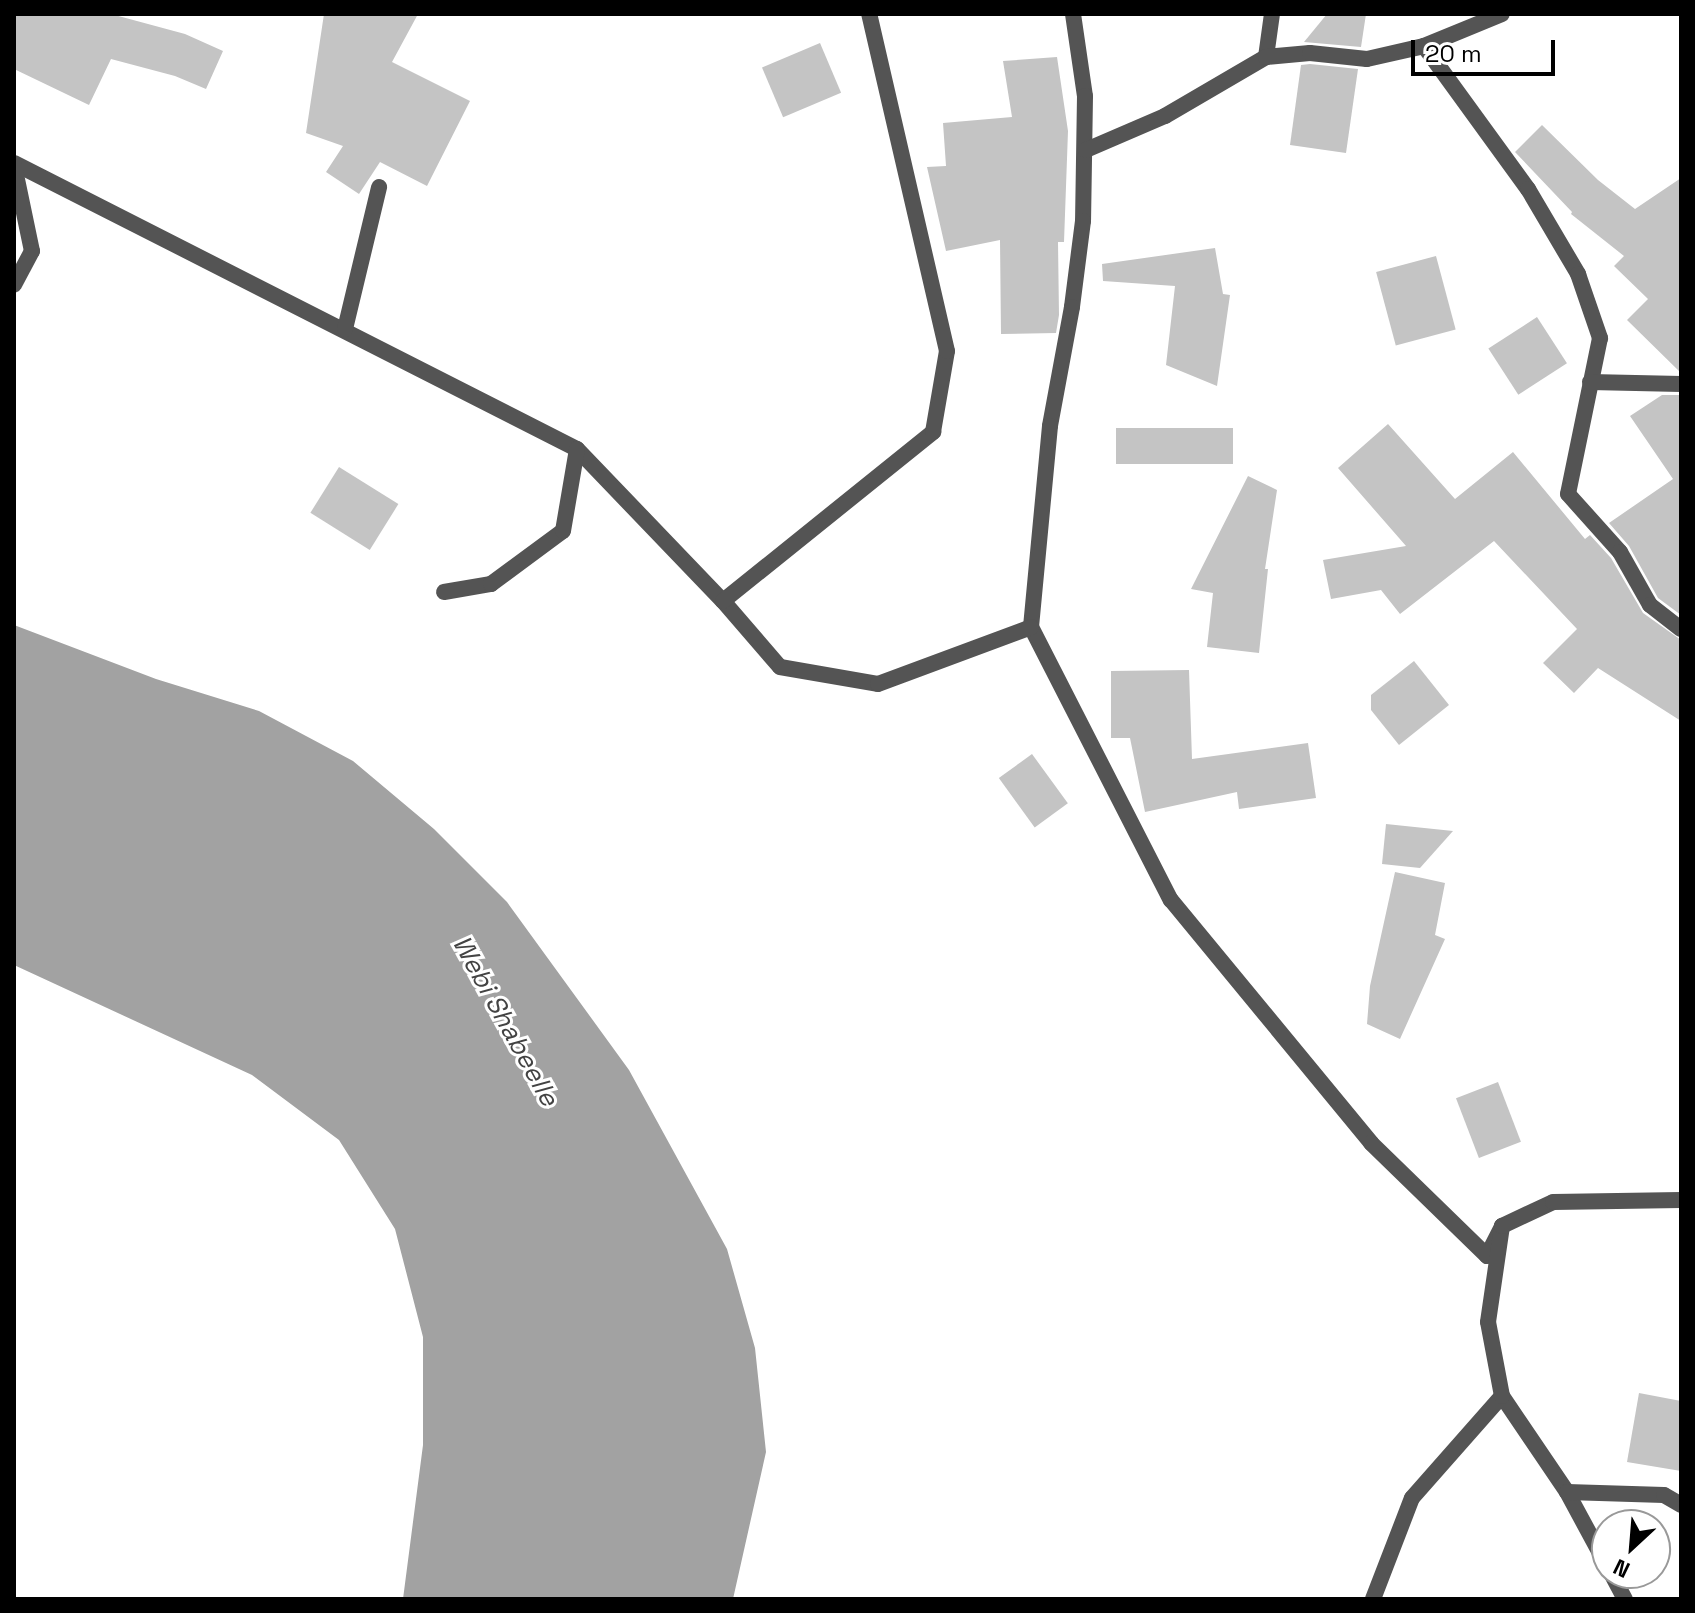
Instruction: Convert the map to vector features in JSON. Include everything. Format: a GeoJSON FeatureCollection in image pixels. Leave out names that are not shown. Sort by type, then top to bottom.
{"type":"FeatureCollection","features":[{"type":"Feature","properties":{"kind":"street"},"geometry":{"type":"LineString","coordinates":[[723,601],[933,432],[947,351],[869,14]]}},
{"type":"Feature","properties":{"kind":"street"},"geometry":{"type":"LineString","coordinates":[[1073,14],[1085,96],[1086,150],[1072,307],[1050,426],[1031,627],[1171,900],[1371,1143],[1487,1256],[1502,1226],[1553,1202],[1681,1200]]}},
{"type":"Feature","properties":{"kind":"street"},"geometry":{"type":"LineString","coordinates":[[1266,57],[1272,14]]}},
{"type":"Feature","properties":{"kind":"street"},"geometry":{"type":"LineString","coordinates":[[1086,150],[1165,116],[1266,57],[1310,53],[1367,59],[1424,46],[1502,14]]}},
{"type":"Feature","properties":{"kind":"street"},"geometry":{"type":"LineString","coordinates":[[1424,46],[1528,189],[1578,274],[1600,338],[1568,494],[1620,552],[1650,605],[1681,629]]}},
{"type":"Feature","properties":{"kind":"street"},"geometry":{"type":"LineString","coordinates":[[14,164],[577,449],[723,601],[780,667],[878,684],[1031,627]]}},
{"type":"Feature","properties":{"kind":"street"},"geometry":{"type":"LineString","coordinates":[[14,164],[32,251],[14,285]]}},
{"type":"Feature","properties":{"kind":"street"},"geometry":{"type":"LineString","coordinates":[[345,329],[379,187]]}},
{"type":"Feature","properties":{"kind":"street"},"geometry":{"type":"LineString","coordinates":[[1590,382],[1681,384]]}},
{"type":"Feature","properties":{"kind":"street"},"geometry":{"type":"LineString","coordinates":[[444,592],[491,584],[563,531],[577,449]]}},
{"type":"Feature","properties":{"kind":"street"},"geometry":{"type":"LineString","coordinates":[[1502,1226],[1488,1322],[1502,1396],[1567,1492],[1591,1536]]}},
{"type":"Feature","properties":{"kind":"street"},"geometry":{"type":"LineString","coordinates":[[1373,1599],[1412,1498],[1502,1396]]}},
{"type":"Feature","properties":{"kind":"street"},"geometry":{"type":"LineString","coordinates":[[1567,1492],[1664,1495],[1681,1505]]}},
{"type":"Feature","properties":{"kind":"water","name":"Webi Shabeelle"},"geometry":{"type":"Polygon","coordinates":[[[14,625],[156,679],[259,711],[353,761],[434,829],[507,902],[629,1070],[727,1249],[755,1348],[766,1452],[733,1599],[403,1599],[423,1445],[423,1337],[395,1229],[339,1140],[252,1075],[14,965],[14,625]]]}},
{"type":"Feature","properties":{"kind":"building"},"geometry":{"type":"Polygon","coordinates":[[[14,14],[111,14],[185,34],[223,51],[206,89],[175,76],[111,59],[89,105],[14,69],[14,14]]]}},
{"type":"Feature","properties":{"kind":"building"},"geometry":{"type":"Polygon","coordinates":[[[324,14],[418,14],[392,62],[470,101],[427,186],[380,162],[359,194],[326,172],[343,146],[306,133],[324,14]]]}},
{"type":"Feature","properties":{"kind":"building"},"geometry":{"type":"Polygon","coordinates":[[[1327,14],[1366,14],[1361,47],[1304,42],[1327,14]]]}},
{"type":"Feature","properties":{"kind":"building"},"geometry":{"type":"Polygon","coordinates":[[[820,43],[841,93],[783,117],[762,68],[820,43]]]}},
{"type":"Feature","properties":{"kind":"building"},"geometry":{"type":"Polygon","coordinates":[[[1057,57],[1068,131],[1064,242],[1058,242],[1059,315],[1056,333],[1001,334],[1000,240],[946,251],[927,167],[946,166],[943,123],[1012,117],[1003,61],[1057,57]]]}},
{"type":"Feature","properties":{"kind":"building"},"geometry":{"type":"Polygon","coordinates":[[[1301,65],[1358,69],[1346,153],[1290,145],[1301,65]]]}},
{"type":"Feature","properties":{"kind":"building"},"geometry":{"type":"Polygon","coordinates":[[[1542,125],[1598,180],[1635,209],[1681,178],[1681,373],[1627,320],[1648,299],[1614,266],[1624,256],[1571,214],[1515,152],[1542,125]]]}},
{"type":"Feature","properties":{"kind":"building"},"geometry":{"type":"Polygon","coordinates":[[[1215,248],[1223,294],[1230,295],[1217,386],[1166,365],[1175,286],[1103,281],[1102,264],[1215,248]]]}},
{"type":"Feature","properties":{"kind":"building"},"geometry":{"type":"Polygon","coordinates":[[[1436,256],[1456,329],[1396,345],[1376,272],[1436,256]]]}},
{"type":"Feature","properties":{"kind":"building"},"geometry":{"type":"Polygon","coordinates":[[[1537,317],[1567,363],[1518,395],[1488,349],[1537,317]]]}},
{"type":"Feature","properties":{"kind":"building"},"geometry":{"type":"Polygon","coordinates":[[[1662,395],[1681,395],[1681,615],[1658,598],[1629,546],[1609,523],[1673,479],[1630,416],[1662,395]]]}},
{"type":"Feature","properties":{"kind":"building"},"geometry":{"type":"Polygon","coordinates":[[[1388,424],[1455,499],[1513,452],[1585,539],[1590,535],[1611,558],[1643,613],[1681,640],[1681,721],[1598,668],[1574,693],[1543,663],[1577,629],[1494,541],[1400,614],[1381,590],[1331,599],[1323,560],[1406,546],[1338,468],[1388,424]]]}},
{"type":"Feature","properties":{"kind":"building"},"geometry":{"type":"Polygon","coordinates":[[[1116,428],[1233,428],[1233,464],[1116,464],[1116,428]]]}},
{"type":"Feature","properties":{"kind":"building"},"geometry":{"type":"Polygon","coordinates":[[[339,467],[398,504],[370,550],[310,513],[339,467]]]}},
{"type":"Feature","properties":{"kind":"building"},"geometry":{"type":"Polygon","coordinates":[[[1248,476],[1277,490],[1265,569],[1268,569],[1259,653],[1207,647],[1213,593],[1191,589],[1248,476]]]}},
{"type":"Feature","properties":{"kind":"building"},"geometry":{"type":"Polygon","coordinates":[[[1414,661],[1449,705],[1399,745],[1371,710],[1371,695],[1414,661]]]}},
{"type":"Feature","properties":{"kind":"building"},"geometry":{"type":"Polygon","coordinates":[[[1189,670],[1192,759],[1308,743],[1316,798],[1239,809],[1237,792],[1145,812],[1130,738],[1111,738],[1111,671],[1189,670]]]}},
{"type":"Feature","properties":{"kind":"building"},"geometry":{"type":"Polygon","coordinates":[[[1032,754],[1068,803],[1035,827],[999,778],[1032,754]]]}},
{"type":"Feature","properties":{"kind":"building"},"geometry":{"type":"Polygon","coordinates":[[[1386,824],[1453,831],[1420,868],[1382,864],[1386,824]]]}},
{"type":"Feature","properties":{"kind":"building"},"geometry":{"type":"Polygon","coordinates":[[[1395,872],[1445,883],[1435,935],[1445,939],[1400,1039],[1367,1024],[1370,986],[1395,872]]]}},
{"type":"Feature","properties":{"kind":"building"},"geometry":{"type":"Polygon","coordinates":[[[1498,1082],[1521,1142],[1479,1158],[1456,1098],[1498,1082]]]}},
{"type":"Feature","properties":{"kind":"building"},"geometry":{"type":"Polygon","coordinates":[[[1639,1393],[1681,1401],[1681,1471],[1627,1462],[1639,1393]]]}}]}
